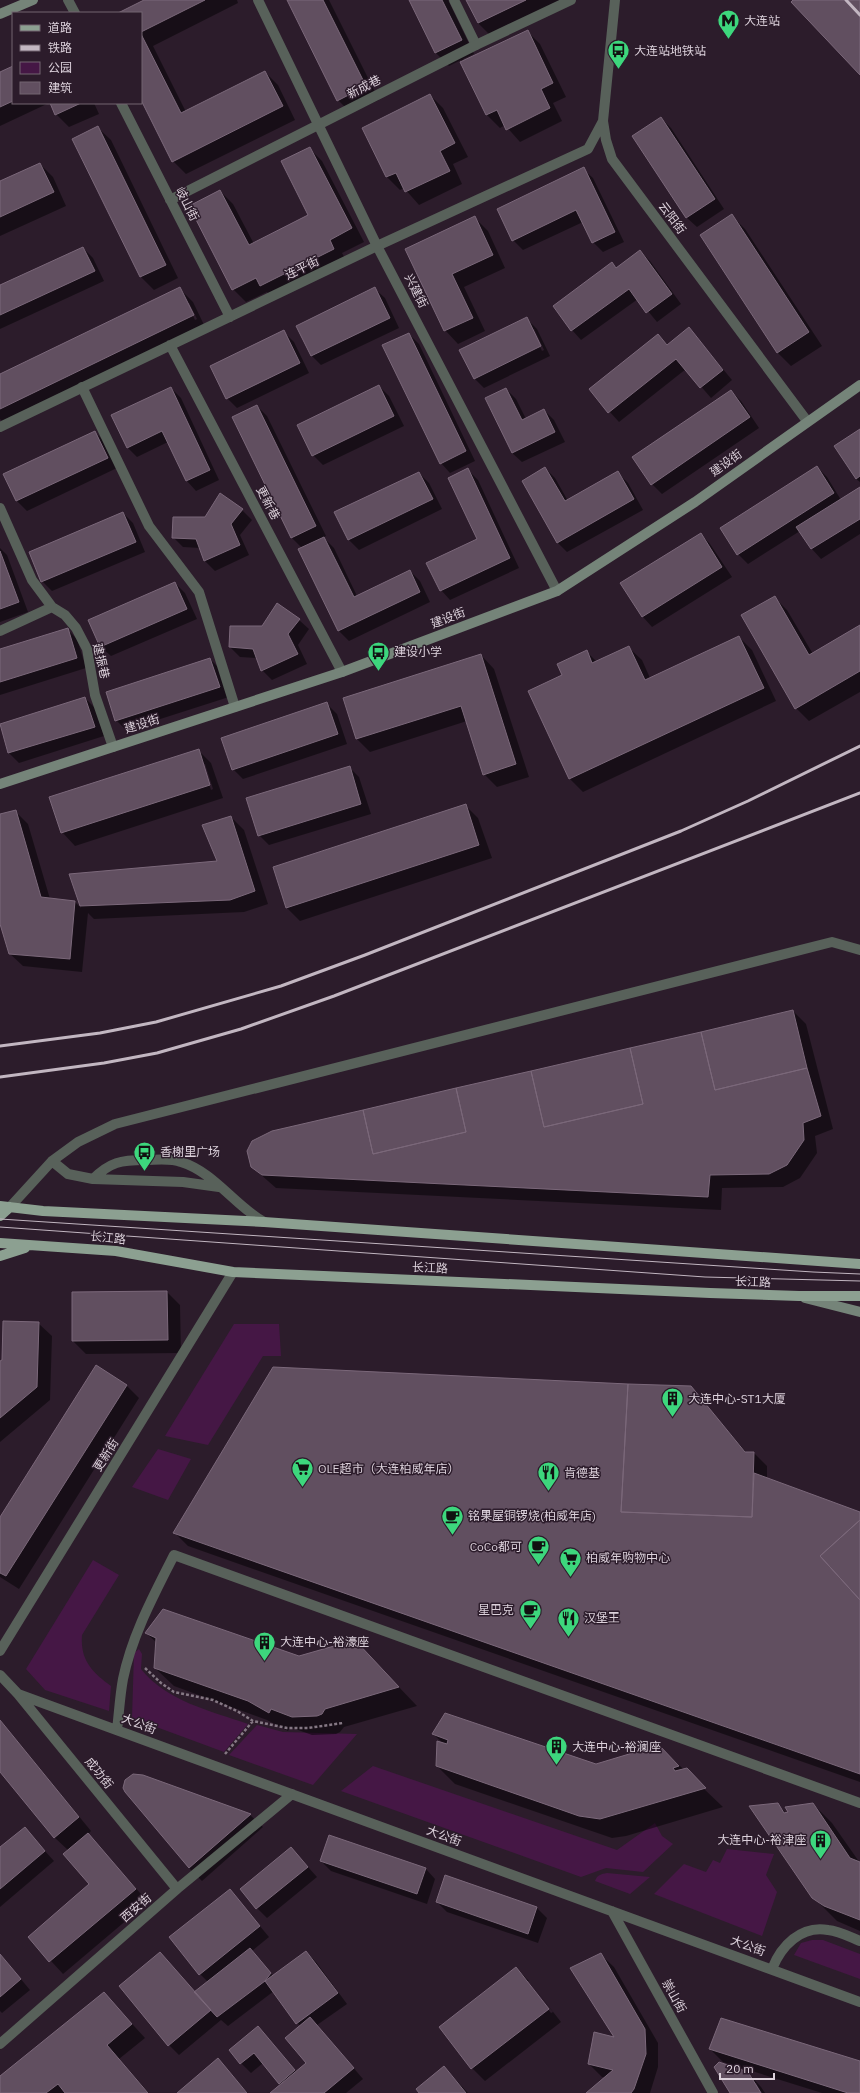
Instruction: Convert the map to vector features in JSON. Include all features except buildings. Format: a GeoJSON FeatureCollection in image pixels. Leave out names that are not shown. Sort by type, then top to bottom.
{"type":"FeatureCollection","features":[{"type":"Feature","properties":{"kind":"main road"},"geometry":{"type":"LineString","coordinates":[[0,14],[17,3],[33,0]]}},
{"type":"Feature","properties":{"kind":"main road","name":"建设街"},"geometry":{"type":"LineString","coordinates":[[0,784],[342,672],[556,591],[695,502],[860,384]]}},
{"type":"Feature","properties":{"kind":"main road","name":"长江路"},"geometry":{"type":"LineString","coordinates":[[0,1206],[43,1211],[264,1222],[860,1264]]}},
{"type":"Feature","properties":{"kind":"main road"},"geometry":{"type":"LineString","coordinates":[[0,1216],[10,1208]]}},
{"type":"Feature","properties":{"kind":"main road","name":"长江路"},"geometry":{"type":"LineString","coordinates":[[0,1243],[116,1251],[233,1272],[799,1296],[860,1296]]}},
{"type":"Feature","properties":{"kind":"main road"},"geometry":{"type":"LineString","coordinates":[[0,1256],[30,1246]]}},
{"type":"Feature","properties":{"kind":"main road"},"geometry":{"type":"LineString","coordinates":[[799,1296],[860,1312]]}},
{"type":"Feature","properties":{"kind":"street"},"geometry":{"type":"LineString","coordinates":[[68,0],[74,12]]}},
{"type":"Feature","properties":{"kind":"street","name":"兴建街"},"geometry":{"type":"LineString","coordinates":[[258,0],[378,246],[556,591]]}},
{"type":"Feature","properties":{"kind":"street"},"geometry":{"type":"LineString","coordinates":[[454,0],[476,45]]}},
{"type":"Feature","properties":{"kind":"street","name":"新成巷"},"geometry":{"type":"LineString","coordinates":[[170,200],[476,45],[572,0]]}},
{"type":"Feature","properties":{"kind":"street","name":"云阳街"},"geometry":{"type":"LineString","coordinates":[[615,0],[603,121],[606,140],[612,159],[807,421]]}},
{"type":"Feature","properties":{"kind":"street","name":"岐山街"},"geometry":{"type":"LineString","coordinates":[[122,104],[230,317]]}},
{"type":"Feature","properties":{"kind":"street","name":"连平街"},"geometry":{"type":"LineString","coordinates":[[0,427],[378,246],[588,149],[603,121]]}},
{"type":"Feature","properties":{"kind":"street","name":"更新巷"},"geometry":{"type":"LineString","coordinates":[[170,345],[342,672]]}},
{"type":"Feature","properties":{"kind":"street"},"geometry":{"type":"LineString","coordinates":[[82,387],[149,526],[199,592],[235,707]]}},
{"type":"Feature","properties":{"kind":"street","name":"建振巷"},"geometry":{"type":"LineString","coordinates":[[0,508],[32,580],[52,607],[65,615],[76,628],[87,649],[95,695],[113,747]]}},
{"type":"Feature","properties":{"kind":"street"},"geometry":{"type":"LineString","coordinates":[[0,631],[52,607]]}},
{"type":"Feature","properties":{"kind":"street"},"geometry":{"type":"LineString","coordinates":[[10,1208],[52,1161],[78,1142],[115,1124],[832,942],[860,950]]}},
{"type":"Feature","properties":{"kind":"street"},"geometry":{"type":"LineString","coordinates":[[93,1180],[104,1169],[116,1162],[130,1160],[180,1161],[201,1172],[249,1214],[264,1222]]}},
{"type":"Feature","properties":{"kind":"street"},"geometry":{"type":"LineString","coordinates":[[52,1161],[68,1174],[93,1180],[183,1182],[219,1187]]}},
{"type":"Feature","properties":{"kind":"street","name":"更新街"},"geometry":{"type":"LineString","coordinates":[[0,1651],[233,1272]]}},
{"type":"Feature","properties":{"kind":"street"},"geometry":{"type":"LineString","coordinates":[[117,1730],[123,1680],[128,1661],[147,1608],[174,1555],[860,1803]]}},
{"type":"Feature","properties":{"kind":"street","name":"成功街"},"geometry":{"type":"LineString","coordinates":[[0,1675],[18,1694],[177,1889]]}},
{"type":"Feature","properties":{"kind":"street","name":"大公街"},"geometry":{"type":"LineString","coordinates":[[18,1694],[860,2002]]}},
{"type":"Feature","properties":{"kind":"street","name":"西安街"},"geometry":{"type":"LineString","coordinates":[[0,2044],[177,1889],[292,1794]]}},
{"type":"Feature","properties":{"kind":"street","name":"崇山街"},"geometry":{"type":"LineString","coordinates":[[612,1911],[713,2093]]}},
{"type":"Feature","properties":{"kind":"street"},"geometry":{"type":"LineString","coordinates":[[772,1969],[777,1956],[785,1945],[796,1936],[806,1932],[818,1929],[829,1930],[860,1941]]}},
{"type":"Feature","properties":{"kind":"path"},"geometry":{"type":"LineString","coordinates":[[145,1668],[161,1683],[174,1692],[212,1700],[237,1711],[253,1722],[286,1728],[308,1728],[343,1723]]}},
{"type":"Feature","properties":{"kind":"path"},"geometry":{"type":"LineString","coordinates":[[224,1756],[253,1722]]}},
{"type":"Feature","properties":{"kind":"green space"},"geometry":{"type":"Polygon","coordinates":[[[234,1324],[279,1324],[281,1356],[263,1356],[208,1445],[165,1436],[234,1324]]]}},
{"type":"Feature","properties":{"kind":"green space"},"geometry":{"type":"Polygon","coordinates":[[[158,1449],[191,1459],[168,1500],[132,1487],[158,1449]]]}},
{"type":"Feature","properties":{"kind":"green space"},"geometry":{"type":"Polygon","coordinates":[[[93,1560],[119,1575],[82,1635],[83,1652],[85,1658],[98,1676],[111,1686],[109,1711],[45,1690],[26,1669],[93,1560]]]}},
{"type":"Feature","properties":{"kind":"green space"},"geometry":{"type":"Polygon","coordinates":[[[139,1649],[142,1654],[141,1669],[151,1680],[163,1689],[190,1704],[248,1724],[224,1752],[132,1718],[134,1653],[139,1649]]]}},
{"type":"Feature","properties":{"kind":"green space"},"geometry":{"type":"Polygon","coordinates":[[[257,1725],[283,1732],[357,1734],[313,1785],[229,1755],[257,1725]]]}},
{"type":"Feature","properties":{"kind":"green space"},"geometry":{"type":"Polygon","coordinates":[[[373,1766],[617,1850],[655,1823],[662,1836],[673,1844],[643,1872],[606,1868],[581,1877],[341,1791],[373,1766]]]}},
{"type":"Feature","properties":{"kind":"green space"},"geometry":{"type":"Polygon","coordinates":[[[727,1849],[774,1854],[766,1875],[777,1892],[762,1936],[654,1894],[684,1864],[706,1872],[713,1860],[720,1863],[727,1849]]]}},
{"type":"Feature","properties":{"kind":"green space"},"geometry":{"type":"Polygon","coordinates":[[[607,1873],[650,1877],[630,1894],[595,1881],[600,1875],[607,1873]]]}},
{"type":"Feature","properties":{"kind":"green space"},"geometry":{"type":"Polygon","coordinates":[[[812,1940],[823,1940],[860,1954],[860,1979],[794,1955],[801,1943],[812,1940]]]}},
{"type":"Feature","properties":{"kind":"tram line"},"geometry":{"type":"LineString","coordinates":[[0,1219],[860,1274]]}},
{"type":"Feature","properties":{"kind":"tram line"},"geometry":{"type":"LineString","coordinates":[[0,1227],[705,1277],[860,1281]]}},
{"type":"Feature","properties":{"kind":"railway"},"geometry":{"type":"LineString","coordinates":[[846,0],[860,15]]}},
{"type":"Feature","properties":{"kind":"railway"},"geometry":{"type":"LineString","coordinates":[[0,1046],[100,1033],[156,1022],[281,986],[365,955],[681,831],[748,801],[860,746]]}},
{"type":"Feature","properties":{"kind":"railway"},"geometry":{"type":"LineString","coordinates":[[0,1077],[104,1063],[157,1053],[241,1029],[334,996],[860,793]]}},
{"type":"Feature","properties":{"kind":"place","name":"大连站"},"geometry":{"type":"Point","coordinates":[728,40]}},
{"type":"Feature","properties":{"kind":"place","name":"大连站地铁站"},"geometry":{"type":"Point","coordinates":[618,70]}},
{"type":"Feature","properties":{"kind":"place","name":"建设小学"},"geometry":{"type":"Point","coordinates":[379,672]}},
{"type":"Feature","properties":{"kind":"place","name":"香榭里广场"},"geometry":{"type":"Point","coordinates":[144,1172]}},
{"type":"Feature","properties":{"kind":"place","name":"大连中心-ST1大厦"},"geometry":{"type":"Point","coordinates":[672,1418]}},
{"type":"Feature","properties":{"kind":"place","name":"OLE超市（大连柏威年店）"},"geometry":{"type":"Point","coordinates":[303,1488]}},
{"type":"Feature","properties":{"kind":"place","name":"肯德基"},"geometry":{"type":"Point","coordinates":[548,1492]}},
{"type":"Feature","properties":{"kind":"place","name":"铭果屋铜锣烧(柏威年店)"},"geometry":{"type":"Point","coordinates":[452,1536]}},
{"type":"Feature","properties":{"kind":"place","name":"CoCo都可"},"geometry":{"type":"Point","coordinates":[538,1566]}},
{"type":"Feature","properties":{"kind":"place","name":"柏威年购物中心"},"geometry":{"type":"Point","coordinates":[571,1578]}},
{"type":"Feature","properties":{"kind":"place","name":"星巴克"},"geometry":{"type":"Point","coordinates":[530,1630]}},
{"type":"Feature","properties":{"kind":"place","name":"汉堡王"},"geometry":{"type":"Point","coordinates":[569,1638]}},
{"type":"Feature","properties":{"kind":"place","name":"大连中心-裕濠座"},"geometry":{"type":"Point","coordinates":[265,1662]}},
{"type":"Feature","properties":{"kind":"place","name":"大连中心-裕澜座"},"geometry":{"type":"Point","coordinates":[557,1766]}},
{"type":"Feature","properties":{"kind":"place","name":"大连中心-裕津座"},"geometry":{"type":"Point","coordinates":[821,1860]}}]}
